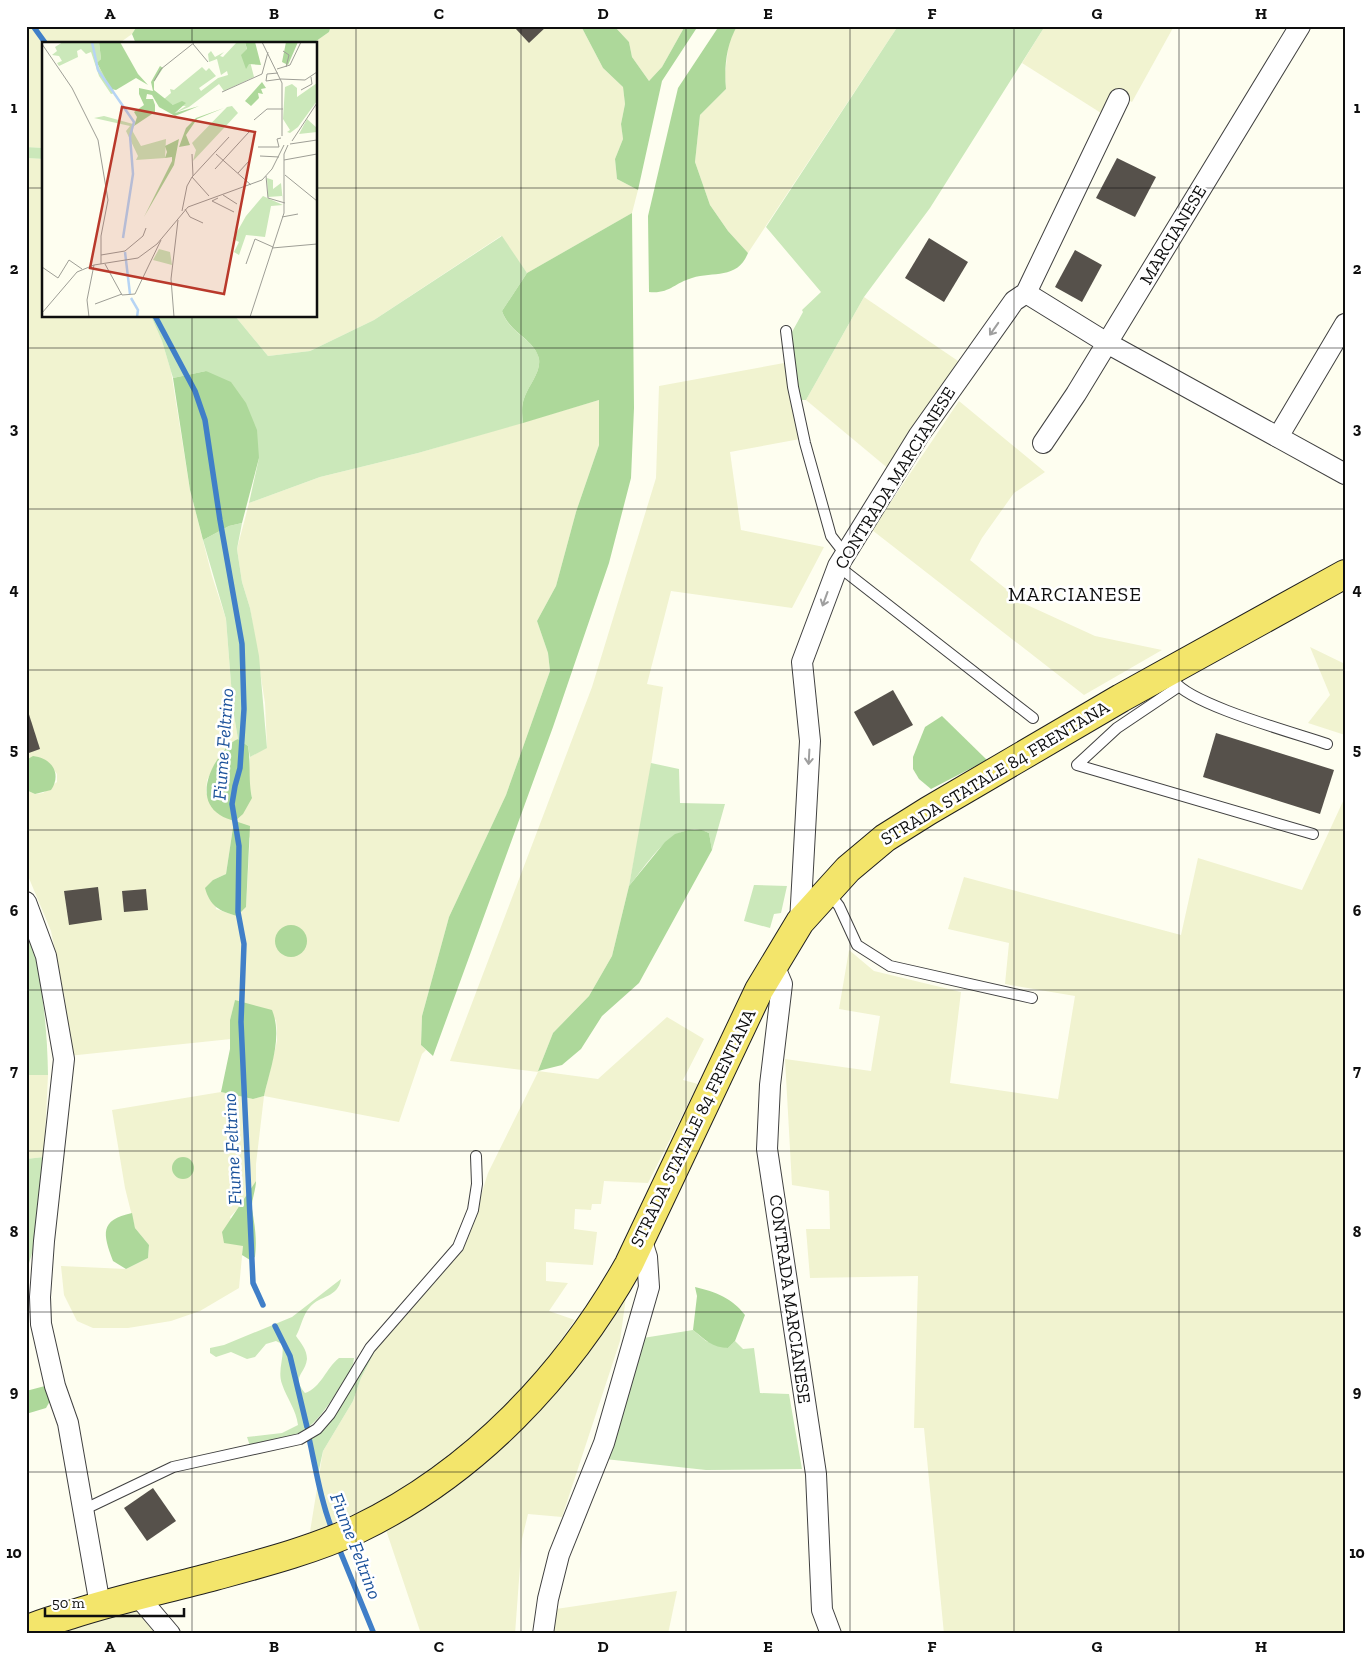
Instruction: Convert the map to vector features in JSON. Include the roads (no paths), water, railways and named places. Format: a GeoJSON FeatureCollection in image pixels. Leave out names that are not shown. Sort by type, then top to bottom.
{"type":"FeatureCollection","features":[{"type":"Feature","properties":{"kind":"main road","name":"STRADA STATALE 84 FRENTANA"},"geometry":{"type":"LineString","coordinates":[[32,1630],[100,1605],[287,1556],[358,1529],[425,1490],[486,1443],[541,1389],[589,1329],[612,1295],[759,990],[800,922],[827,890],[848,869],[892,834],[1172,679],[1341,579]]}},
{"type":"Feature","properties":{"kind":"street","name":"MARCIANESE"},"geometry":{"type":"LineString","coordinates":[[1043,443],[1107,343],[1300,26]]}},
{"type":"Feature","properties":{"kind":"street","name":"CONTRADA MARCIANESE"},"geometry":{"type":"LineString","coordinates":[[800,922],[810,741],[802,662],[841,560],[919,435],[1014,301],[1026,293],[1119,99]]}},
{"type":"Feature","properties":{"kind":"street"},"geometry":{"type":"LineString","coordinates":[[1026,293],[1107,343],[1345,474]]}},
{"type":"Feature","properties":{"kind":"street"},"geometry":{"type":"LineString","coordinates":[[1278,437],[1345,324]]}},
{"type":"Feature","properties":{"kind":"street"},"geometry":{"type":"LineString","coordinates":[[26,902],[46,956],[64,1059],[44,1241],[40,1297],[41,1324],[55,1386],[68,1423],[85,1508],[100,1605]]}},
{"type":"Feature","properties":{"kind":"street","name":"CONTRADA MARCIANESE"},"geometry":{"type":"LineString","coordinates":[[774,965],[782,984],[770,1085],[768,1149],[816,1474],[822,1610],[831,1634]]}},
{"type":"Feature","properties":{"kind":"street"},"geometry":{"type":"LineString","coordinates":[[543,1634],[548,1599],[559,1555],[604,1443],[649,1287],[647,1257],[641,1238]]}},
{"type":"Feature","properties":{"kind":"street"},"geometry":{"type":"LineString","coordinates":[[137,1595],[170,1634]]}},
{"type":"Feature","properties":{"kind":"lane"},"geometry":{"type":"LineString","coordinates":[[786,332],[793,387],[805,443],[831,536],[841,560],[1033,718]]}},
{"type":"Feature","properties":{"kind":"lane"},"geometry":{"type":"LineString","coordinates":[[1313,834],[1077,765],[1172,679],[1197,700],[1327,744]]}},
{"type":"Feature","properties":{"kind":"lane"},"geometry":{"type":"LineString","coordinates":[[827,890],[839,906],[857,945],[890,966],[1032,998]]}},
{"type":"Feature","properties":{"kind":"lane"},"geometry":{"type":"LineString","coordinates":[[85,1508],[173,1467],[300,1439],[316,1429],[330,1414],[370,1348],[458,1247],[473,1210],[477,1184],[476,1156]]}},
{"type":"Feature","properties":{"kind":"waterway","name":"Fiume Feltrino"},"geometry":{"type":"LineString","coordinates":[[33,26],[45,42]]}},
{"type":"Feature","properties":{"kind":"waterway","name":"Fiume Feltrino"},"geometry":{"type":"LineString","coordinates":[[156,318],[195,391],[205,420],[242,644],[244,709],[240,768],[232,804],[239,846],[238,912],[244,944],[241,1022],[253,1283],[263,1305]]}},
{"type":"Feature","properties":{"kind":"waterway","name":"Fiume Feltrino"},"geometry":{"type":"LineString","coordinates":[[275,1326],[290,1356],[307,1427]]}},
{"type":"Feature","properties":{"kind":"waterway","name":"Fiume Feltrino"},"geometry":{"type":"LineString","coordinates":[[309,1438],[322,1498],[333,1532]]}},
{"type":"Feature","properties":{"kind":"waterway","name":"Fiume Feltrino"},"geometry":{"type":"LineString","coordinates":[[338,1546],[374,1634]]}},
{"type":"Feature","properties":{"kind":"district","name":"MARCIANESE"},"geometry":{"type":"Point","coordinates":[1075,594]}}]}
